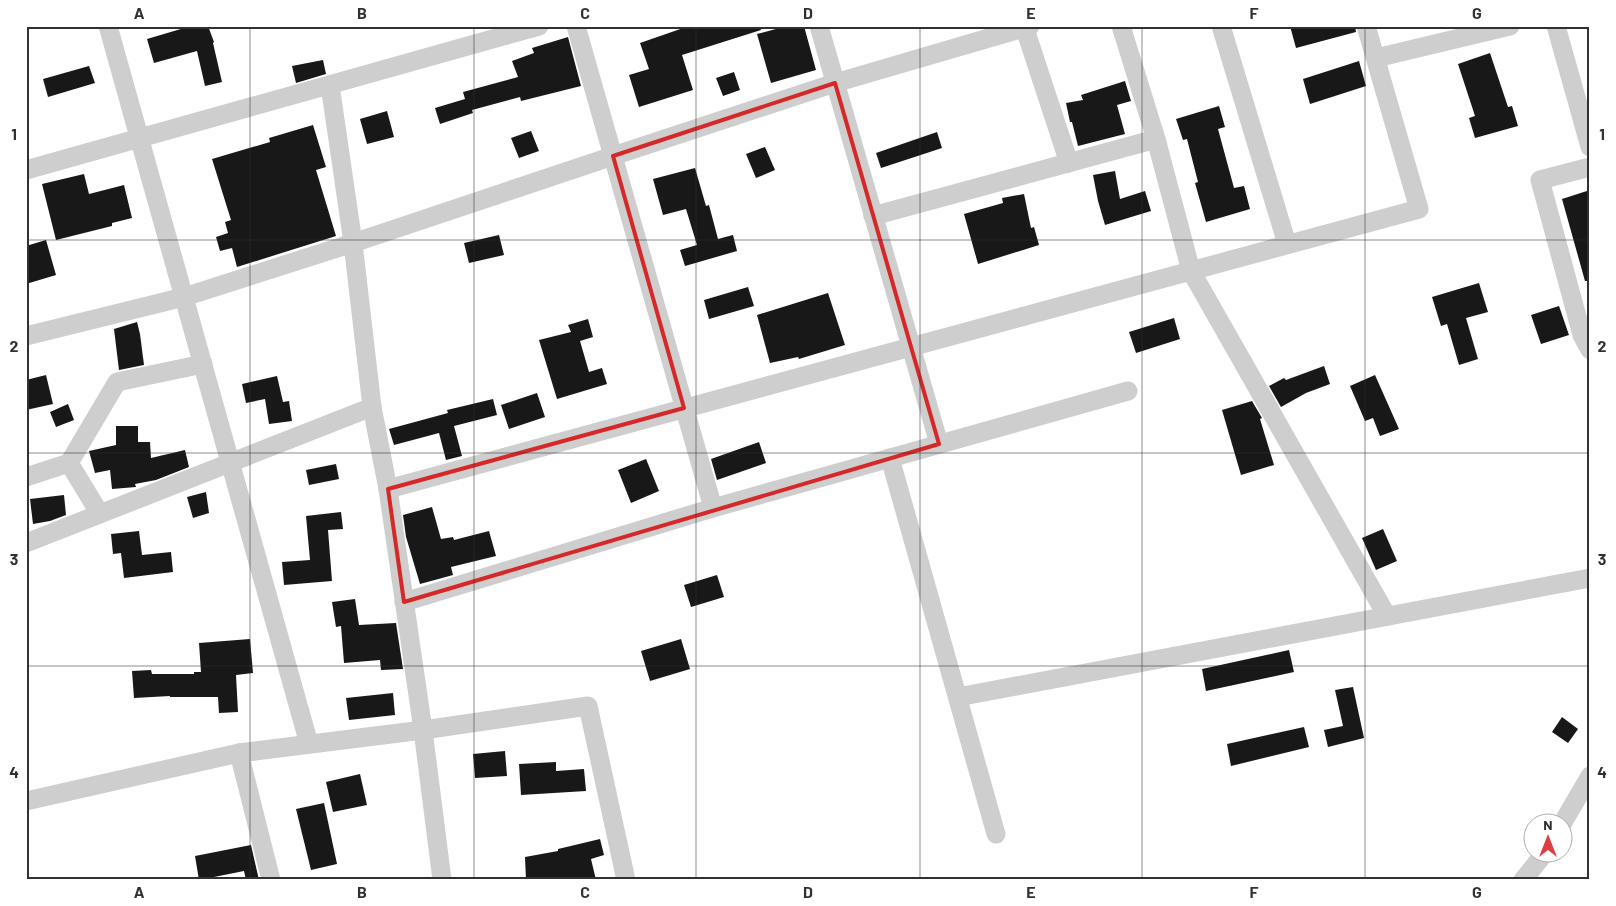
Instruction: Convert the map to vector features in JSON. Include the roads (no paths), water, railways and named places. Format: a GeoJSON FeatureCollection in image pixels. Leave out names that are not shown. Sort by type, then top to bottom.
{"type":"FeatureCollection","features":[{"type":"Feature","properties":{"kind":"street"},"geometry":{"type":"LineString","coordinates":[[108,26],[309,744]]}},
{"type":"Feature","properties":{"kind":"street"},"geometry":{"type":"LineString","coordinates":[[26,170],[539,26]]}},
{"type":"Feature","properties":{"kind":"street"},"geometry":{"type":"LineString","coordinates":[[576,26],[713,508]]}},
{"type":"Feature","properties":{"kind":"street"},"geometry":{"type":"LineString","coordinates":[[819,26],[939,444]]}},
{"type":"Feature","properties":{"kind":"street"},"geometry":{"type":"LineString","coordinates":[[1121,26],[1156,139],[1190,272],[1387,616]]}},
{"type":"Feature","properties":{"kind":"street"},"geometry":{"type":"LineString","coordinates":[[1221,26],[1287,244]]}},
{"type":"Feature","properties":{"kind":"street"},"geometry":{"type":"LineString","coordinates":[[388,489],[1419,209],[1366,26]]}},
{"type":"Feature","properties":{"kind":"street"},"geometry":{"type":"LineString","coordinates":[[1376,58],[1510,26]]}},
{"type":"Feature","properties":{"kind":"street"},"geometry":{"type":"LineString","coordinates":[[1556,26],[1590,147]]}},
{"type":"Feature","properties":{"kind":"street"},"geometry":{"type":"LineString","coordinates":[[26,336],[184,297],[835,83],[1026,27],[1069,163]]}},
{"type":"Feature","properties":{"kind":"street"},"geometry":{"type":"LineString","coordinates":[[330,85],[353,243],[372,407],[388,489],[423,730],[442,880]]}},
{"type":"Feature","properties":{"kind":"street"},"geometry":{"type":"LineString","coordinates":[[873,216],[1156,139]]}},
{"type":"Feature","properties":{"kind":"street"},"geometry":{"type":"LineString","coordinates":[[1590,167],[1540,180],[1582,334],[1590,350]]}},
{"type":"Feature","properties":{"kind":"street"},"geometry":{"type":"LineString","coordinates":[[26,477],[68,463],[117,382],[202,364]]}},
{"type":"Feature","properties":{"kind":"street"},"geometry":{"type":"LineString","coordinates":[[404,602],[713,508],[1128,391]]}},
{"type":"Feature","properties":{"kind":"street"},"geometry":{"type":"LineString","coordinates":[[26,543],[372,407]]}},
{"type":"Feature","properties":{"kind":"street"},"geometry":{"type":"LineString","coordinates":[[890,458],[996,834]]}},
{"type":"Feature","properties":{"kind":"street"},"geometry":{"type":"LineString","coordinates":[[68,463],[100,514]]}},
{"type":"Feature","properties":{"kind":"street"},"geometry":{"type":"LineString","coordinates":[[958,697],[1590,578]]}},
{"type":"Feature","properties":{"kind":"street"},"geometry":{"type":"LineString","coordinates":[[26,802],[239,752],[423,730],[588,706],[626,880]]}},
{"type":"Feature","properties":{"kind":"street"},"geometry":{"type":"LineString","coordinates":[[239,752],[271,880]]}},
{"type":"Feature","properties":{"kind":"street"},"geometry":{"type":"LineString","coordinates":[[1568,814],[1590,776]]}},
{"type":"Feature","properties":{"kind":"street"},"geometry":{"type":"LineString","coordinates":[[1523,880],[1536,864]]}}]}
